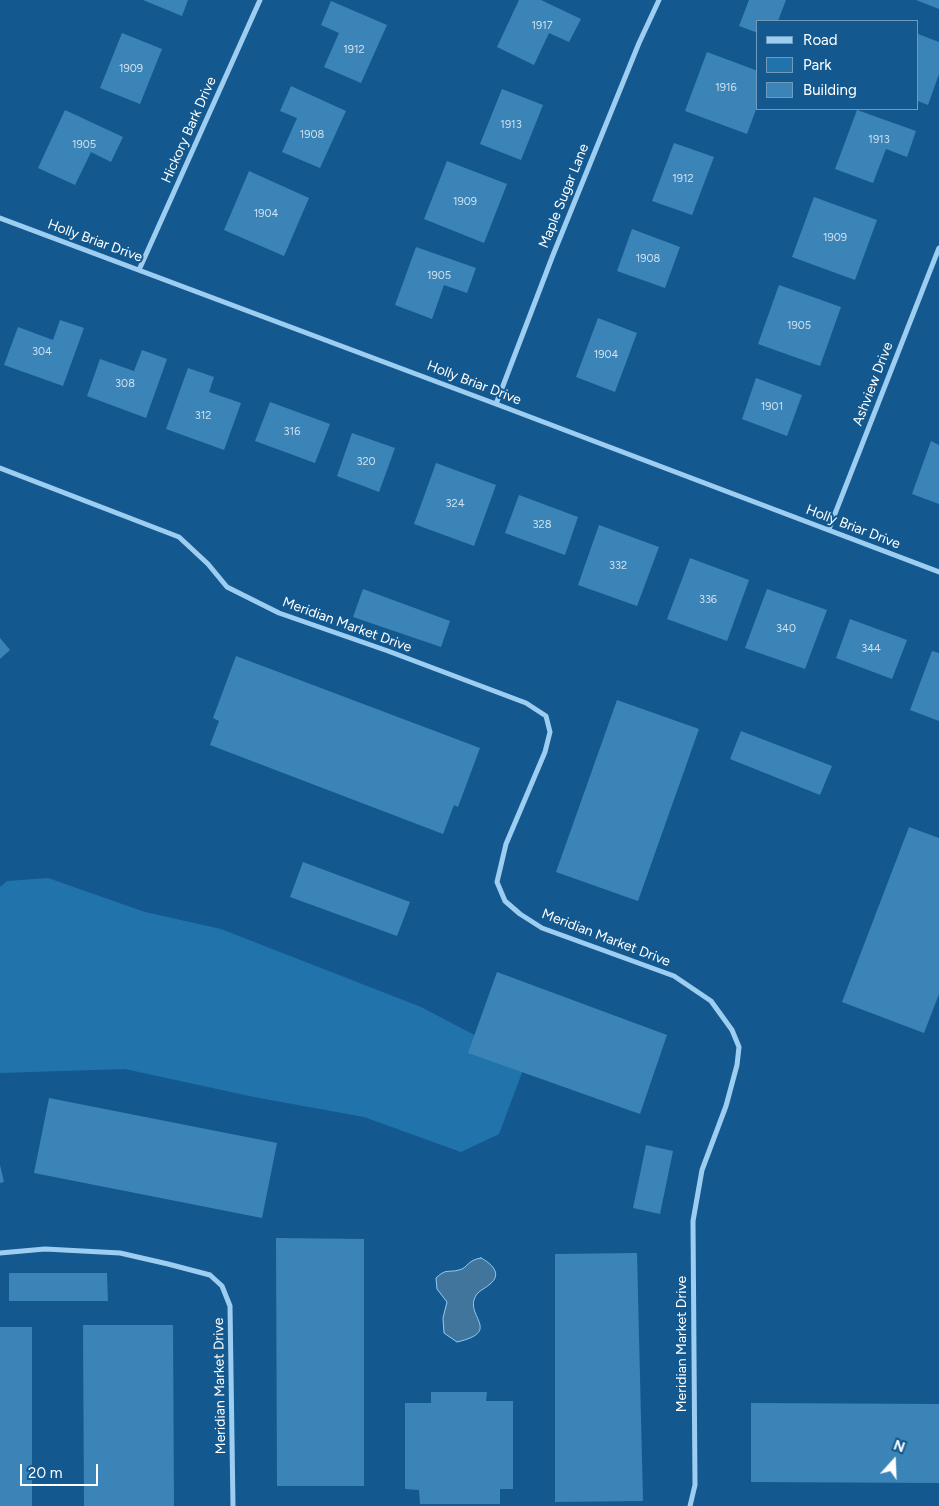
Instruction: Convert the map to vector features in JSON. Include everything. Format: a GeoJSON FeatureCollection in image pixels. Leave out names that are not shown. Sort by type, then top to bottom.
{"type":"FeatureCollection","features":[{"type":"Feature","properties":{"kind":"street","name":"Hickory Bark Drive"},"geometry":{"type":"LineString","coordinates":[[139,270],[260,0]]}},
{"type":"Feature","properties":{"kind":"street","name":"Maple Sugar Lane"},"geometry":{"type":"LineString","coordinates":[[496,404],[564,227],[639,43],[659,0]]}},
{"type":"Feature","properties":{"kind":"street","name":"Holly Briar Drive"},"geometry":{"type":"LineString","coordinates":[[0,218],[939,572]]}},
{"type":"Feature","properties":{"kind":"street","name":"Ashview Drive"},"geometry":{"type":"LineString","coordinates":[[829,529],[939,248]]}},
{"type":"Feature","properties":{"kind":"street","name":"Meridian Market Drive"},"geometry":{"type":"LineString","coordinates":[[0,468],[153,525],[179,537],[208,564],[227,587],[279,613],[388,651],[507,696],[526,704],[546,716],[550,732],[545,752],[506,844],[497,882],[505,901],[520,914],[542,928],[674,976],[711,1002],[732,1030],[739,1047],[737,1065],[726,1106],[702,1170],[693,1220],[695,1485],[690,1506]]}},
{"type":"Feature","properties":{"kind":"street","name":"Meridian Market Drive"},"geometry":{"type":"LineString","coordinates":[[0,1253],[45,1250],[120,1253],[210,1275],[222,1286],[230,1306],[234,1506]]}},
{"type":"Feature","properties":{"kind":"green space"},"geometry":{"type":"Polygon","coordinates":[[[48,878],[145,912],[221,929],[421,1007],[526,1062],[499,1134],[461,1152],[364,1117],[254,1097],[125,1069],[0,1073],[0,887],[7,881],[48,878]]]}},
{"type":"Feature","properties":{"kind":"shaded area"},"geometry":{"type":"Polygon","coordinates":[[[481,1258],[492,1266],[496,1273],[494,1280],[477,1294],[474,1300],[475,1313],[480,1329],[477,1334],[470,1338],[457,1342],[444,1333],[443,1318],[447,1302],[437,1289],[436,1278],[445,1272],[462,1269],[473,1260],[481,1258]]]}},
{"type":"Feature","properties":{"kind":"building"},"geometry":{"type":"Polygon","coordinates":[[[143,0],[188,0],[182,16],[143,0]]]}},
{"type":"Feature","properties":{"kind":"building"},"geometry":{"type":"Polygon","coordinates":[[[519,0],[541,0],[581,19],[569,42],[549,33],[534,65],[497,47],[519,0]]]}},
{"type":"Feature","properties":{"kind":"building"},"geometry":{"type":"Polygon","coordinates":[[[749,0],[786,0],[778,20],[756,20],[756,32],[739,26],[749,0]]]}},
{"type":"Feature","properties":{"kind":"building"},"geometry":{"type":"Polygon","coordinates":[[[916,0],[939,0],[939,9],[916,0]]]}},
{"type":"Feature","properties":{"kind":"building"},"geometry":{"type":"Polygon","coordinates":[[[331,1],[387,25],[361,83],[324,67],[339,33],[321,25],[331,1]]]}},
{"type":"Feature","properties":{"kind":"building"},"geometry":{"type":"Polygon","coordinates":[[[122,33],[162,49],[140,104],[100,88],[122,33]]]}},
{"type":"Feature","properties":{"kind":"building"},"geometry":{"type":"Polygon","coordinates":[[[919,34],[939,42],[939,74],[928,105],[919,101],[919,34]]]}},
{"type":"Feature","properties":{"kind":"building"},"geometry":{"type":"Polygon","coordinates":[[[707,52],[756,70],[756,109],[747,134],[685,111],[707,52]]]}},
{"type":"Feature","properties":{"kind":"building"},"geometry":{"type":"Polygon","coordinates":[[[291,86],[346,111],[320,168],[282,152],[297,118],[280,111],[291,86]]]}},
{"type":"Feature","properties":{"kind":"building"},"geometry":{"type":"Polygon","coordinates":[[[502,89],[543,105],[521,160],[480,144],[502,89]]]}},
{"type":"Feature","properties":{"kind":"building"},"geometry":{"type":"Polygon","coordinates":[[[65,110],[123,137],[111,162],[91,152],[75,185],[38,168],[65,110]]]}},
{"type":"Feature","properties":{"kind":"building"},"geometry":{"type":"Polygon","coordinates":[[[857,110],[916,131],[907,157],[886,149],[873,183],[835,169],[857,110]]]}},
{"type":"Feature","properties":{"kind":"building"},"geometry":{"type":"Polygon","coordinates":[[[674,143],[714,157],[692,215],[652,201],[674,143]]]}},
{"type":"Feature","properties":{"kind":"building"},"geometry":{"type":"Polygon","coordinates":[[[447,161],[507,184],[484,243],[424,219],[447,161]]]}},
{"type":"Feature","properties":{"kind":"building"},"geometry":{"type":"Polygon","coordinates":[[[249,171],[309,198],[284,256],[224,230],[249,171]]]}},
{"type":"Feature","properties":{"kind":"building"},"geometry":{"type":"Polygon","coordinates":[[[814,197],[877,220],[855,280],[792,257],[814,197]]]}},
{"type":"Feature","properties":{"kind":"building"},"geometry":{"type":"Polygon","coordinates":[[[632,229],[680,247],[665,288],[617,271],[632,229]]]}},
{"type":"Feature","properties":{"kind":"building"},"geometry":{"type":"Polygon","coordinates":[[[416,247],[476,268],[467,293],[444,285],[432,319],[395,305],[416,247]]]}},
{"type":"Feature","properties":{"kind":"building"},"geometry":{"type":"Polygon","coordinates":[[[779,285],[841,307],[820,366],[758,344],[779,285]]]}},
{"type":"Feature","properties":{"kind":"building"},"geometry":{"type":"Polygon","coordinates":[[[598,318],[637,333],[615,392],[576,377],[598,318]]]}},
{"type":"Feature","properties":{"kind":"building"},"geometry":{"type":"Polygon","coordinates":[[[60,320],[84,328],[63,386],[4,365],[18,327],[53,340],[60,320]]]}},
{"type":"Feature","properties":{"kind":"building"},"geometry":{"type":"Polygon","coordinates":[[[142,350],[167,359],[146,418],[87,396],[100,359],[134,371],[142,350]]]}},
{"type":"Feature","properties":{"kind":"building"},"geometry":{"type":"Polygon","coordinates":[[[188,368],[214,377],[209,392],[241,403],[224,450],[166,429],[188,368]]]}},
{"type":"Feature","properties":{"kind":"building"},"geometry":{"type":"Polygon","coordinates":[[[756,378],[802,395],[787,436],[742,419],[756,378]]]}},
{"type":"Feature","properties":{"kind":"building"},"geometry":{"type":"Polygon","coordinates":[[[270,402],[330,424],[315,463],[255,441],[270,402]]]}},
{"type":"Feature","properties":{"kind":"building"},"geometry":{"type":"Polygon","coordinates":[[[352,433],[395,448],[379,492],[337,476],[352,433]]]}},
{"type":"Feature","properties":{"kind":"building"},"geometry":{"type":"Polygon","coordinates":[[[931,441],[939,445],[939,504],[912,494],[931,441]]]}},
{"type":"Feature","properties":{"kind":"building"},"geometry":{"type":"Polygon","coordinates":[[[436,463],[496,485],[474,546],[414,524],[436,463]]]}},
{"type":"Feature","properties":{"kind":"building"},"geometry":{"type":"Polygon","coordinates":[[[519,495],[578,517],[565,555],[505,533],[519,495]]]}},
{"type":"Feature","properties":{"kind":"building"},"geometry":{"type":"Polygon","coordinates":[[[599,525],[659,547],[637,606],[578,585],[599,525]]]}},
{"type":"Feature","properties":{"kind":"building"},"geometry":{"type":"Polygon","coordinates":[[[690,558],[749,580],[727,641],[667,619],[690,558]]]}},
{"type":"Feature","properties":{"kind":"building"},"geometry":{"type":"Polygon","coordinates":[[[363,589],[450,621],[441,647],[353,617],[363,589]]]}},
{"type":"Feature","properties":{"kind":"building"},"geometry":{"type":"Polygon","coordinates":[[[767,589],[827,610],[805,669],[745,648],[767,589]]]}},
{"type":"Feature","properties":{"kind":"building"},"geometry":{"type":"Polygon","coordinates":[[[850,619],[907,640],[892,679],[836,658],[850,619]]]}},
{"type":"Feature","properties":{"kind":"building"},"geometry":{"type":"Polygon","coordinates":[[[0,638],[10,650],[0,659],[0,638]]]}},
{"type":"Feature","properties":{"kind":"building"},"geometry":{"type":"Polygon","coordinates":[[[932,651],[939,653],[939,721],[910,710],[932,651]]]}},
{"type":"Feature","properties":{"kind":"building"},"geometry":{"type":"Polygon","coordinates":[[[236,656],[480,748],[458,807],[454,805],[443,834],[210,745],[219,721],[213,718],[236,656]]]}},
{"type":"Feature","properties":{"kind":"building"},"geometry":{"type":"Polygon","coordinates":[[[617,700],[699,729],[638,901],[556,872],[617,700]]]}},
{"type":"Feature","properties":{"kind":"building"},"geometry":{"type":"Polygon","coordinates":[[[741,731],[832,766],[820,795],[730,759],[741,731]]]}},
{"type":"Feature","properties":{"kind":"building"},"geometry":{"type":"Polygon","coordinates":[[[909,827],[939,838],[939,994],[924,1033],[842,1002],[909,827]]]}},
{"type":"Feature","properties":{"kind":"building"},"geometry":{"type":"Polygon","coordinates":[[[303,862],[410,902],[397,936],[290,897],[303,862]]]}},
{"type":"Feature","properties":{"kind":"building"},"geometry":{"type":"Polygon","coordinates":[[[497,972],[667,1035],[640,1114],[468,1053],[497,972]]]}},
{"type":"Feature","properties":{"kind":"building"},"geometry":{"type":"Polygon","coordinates":[[[49,1098],[277,1143],[262,1218],[34,1173],[49,1098]]]}},
{"type":"Feature","properties":{"kind":"building"},"geometry":{"type":"Polygon","coordinates":[[[646,1145],[673,1151],[660,1214],[633,1208],[646,1145]]]}},
{"type":"Feature","properties":{"kind":"building"},"geometry":{"type":"Polygon","coordinates":[[[0,1165],[4,1182],[0,1183],[0,1165]]]}},
{"type":"Feature","properties":{"kind":"building"},"geometry":{"type":"Polygon","coordinates":[[[276,1238],[364,1239],[364,1486],[277,1486],[276,1238]]]}},
{"type":"Feature","properties":{"kind":"building"},"geometry":{"type":"Polygon","coordinates":[[[637,1253],[643,1501],[555,1502],[555,1254],[637,1253]]]}},
{"type":"Feature","properties":{"kind":"building"},"geometry":{"type":"Polygon","coordinates":[[[9,1273],[107,1273],[108,1301],[9,1301],[9,1273]]]}},
{"type":"Feature","properties":{"kind":"building"},"geometry":{"type":"Polygon","coordinates":[[[83,1325],[173,1325],[174,1506],[84,1506],[83,1325]]]}},
{"type":"Feature","properties":{"kind":"building"},"geometry":{"type":"Polygon","coordinates":[[[0,1327],[32,1327],[32,1506],[0,1506],[0,1327]]]}},
{"type":"Feature","properties":{"kind":"building"},"geometry":{"type":"Polygon","coordinates":[[[431,1392],[487,1392],[486,1401],[513,1401],[513,1489],[500,1489],[500,1504],[420,1504],[419,1490],[405,1489],[405,1403],[431,1403],[431,1392]]]}},
{"type":"Feature","properties":{"kind":"building"},"geometry":{"type":"Polygon","coordinates":[[[751,1403],[939,1404],[939,1483],[751,1482],[751,1403]]]}}]}
